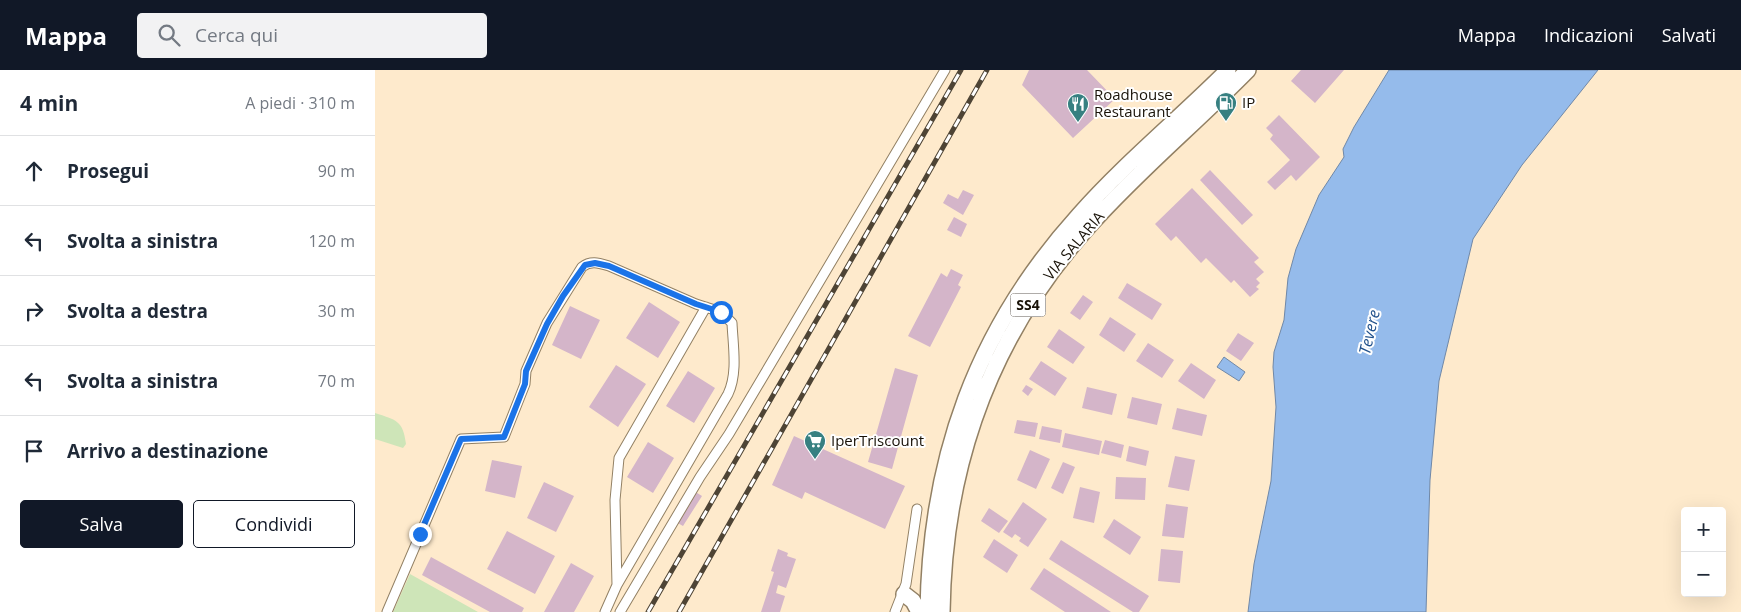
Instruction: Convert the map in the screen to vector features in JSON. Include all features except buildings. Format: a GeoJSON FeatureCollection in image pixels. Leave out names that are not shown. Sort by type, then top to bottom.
{"type":"FeatureCollection","features":[{"type":"Feature","properties":{"kind":"main road"},"geometry":{"type":"LineString","coordinates":[[1193,102],[1216,70]]}},
{"type":"Feature","properties":{"kind":"main road","name":"VIA SALARIA"},"geometry":{"type":"LineString","coordinates":[[928,612],[932,530],[942,476],[953,435],[970,387],[995,334],[1030,276],[1079,214],[1228,70]]}},
{"type":"Feature","properties":{"kind":"main road","name":"VIA SALARIA"},"geometry":{"type":"LineString","coordinates":[[942,612],[945,542],[955,482],[978,406],[1009,338],[1047,277],[1090,225],[1248,70]]}},
{"type":"Feature","properties":{"kind":"main road"},"geometry":{"type":"LineString","coordinates":[[903,594],[913,601],[919,612]]}},
{"type":"Feature","properties":{"kind":"street"},"geometry":{"type":"LineString","coordinates":[[620,612],[699,477],[729,434],[945,70]]}},
{"type":"Feature","properties":{"kind":"street"},"geometry":{"type":"LineString","coordinates":[[387,612],[461,439],[504,437],[525,384],[526,371],[547,324],[582,268],[592,263],[609,266],[721,312],[731,323],[733,379],[731,387],[617,585],[605,612]]}},
{"type":"Feature","properties":{"kind":"street"},"geometry":{"type":"LineString","coordinates":[[617,585],[615,500],[619,458],[706,307]]}},
{"type":"Feature","properties":{"kind":"street"},"geometry":{"type":"LineString","coordinates":[[895,612],[903,594],[917,509]]}},
{"type":"Feature","properties":{"kind":"green space"},"geometry":{"type":"Polygon","coordinates":[[[375,413],[400,425],[405,436],[406,444],[403,448],[375,439],[375,413]]]}},
{"type":"Feature","properties":{"kind":"green space"},"geometry":{"type":"Polygon","coordinates":[[[410,574],[478,612],[393,612],[410,574]]]}},
{"type":"Feature","properties":{"kind":"water","name":"Tevere"},"geometry":{"type":"Polygon","coordinates":[[[1389,70],[1598,70],[1522,165],[1473,239],[1439,381],[1430,480],[1426,612],[1248,612],[1254,564],[1271,481],[1276,407],[1273,367],[1274,352],[1284,320],[1288,278],[1296,249],[1319,195],[1344,157],[1343,149],[1354,127],[1389,70]]]}},
{"type":"Feature","properties":{"kind":"water"},"geometry":{"type":"Polygon","coordinates":[[[1224,357],[1245,372],[1239,381],[1217,367],[1224,357]]]}},
{"type":"Feature","properties":{"kind":"railway"},"geometry":{"type":"LineString","coordinates":[[648,612],[961,70]]}},
{"type":"Feature","properties":{"kind":"railway"},"geometry":{"type":"LineString","coordinates":[[679,612],[987,70]]}},
{"type":"Feature","properties":{"kind":"place","name":"IP"},"geometry":{"type":"Point","coordinates":[1226,122]}},
{"type":"Feature","properties":{"kind":"place","name":"Roadhouse Restaurant"},"geometry":{"type":"Point","coordinates":[1078,123]}},
{"type":"Feature","properties":{"kind":"place","name":"IperTriscount"},"geometry":{"type":"Point","coordinates":[815,460]}},
{"type":"Feature","properties":{"kind":"route"},"geometry":{"type":"LineString","coordinates":[[420,534],[461,439],[504,437],[525,384],[526,371],[547,324],[563,296],[585,265],[595,263],[609,266],[696,304],[721,312]]}}]}
